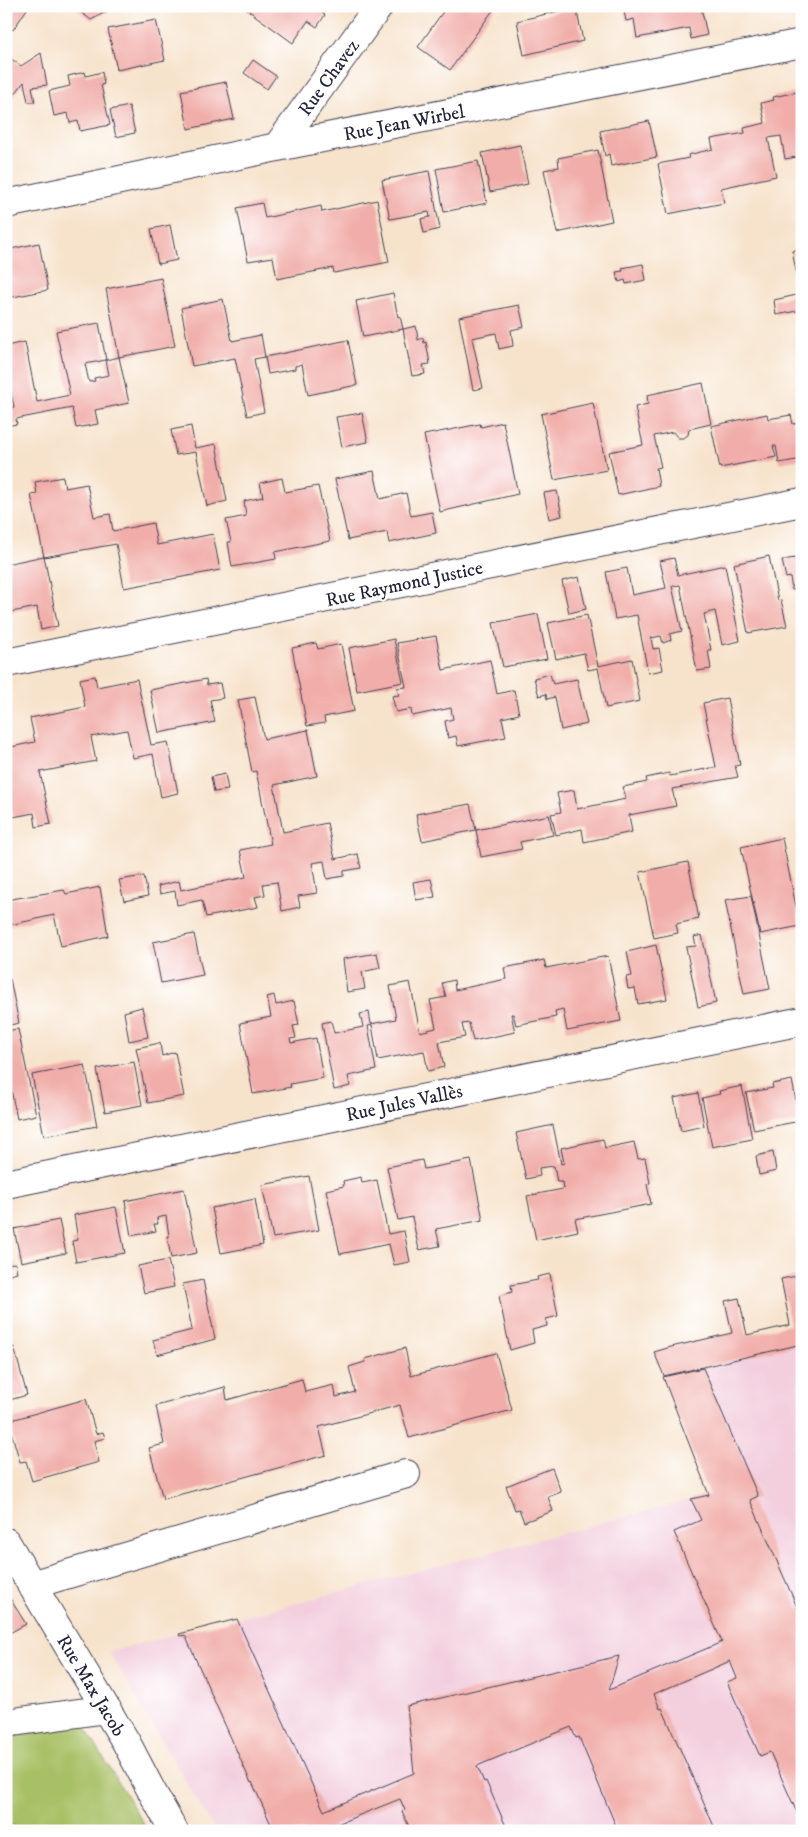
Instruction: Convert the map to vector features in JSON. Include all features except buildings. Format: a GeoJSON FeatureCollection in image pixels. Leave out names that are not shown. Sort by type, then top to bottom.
{"type":"FeatureCollection","features":[{"type":"Feature","properties":{"kind":"street","name":"Rue Chavez"},"geometry":{"type":"LineString","coordinates":[[277,147],[379,6]]}},
{"type":"Feature","properties":{"kind":"street","name":"Rue Jean Wirbel"},"geometry":{"type":"LineString","coordinates":[[6,204],[277,147],[802,43]]}},
{"type":"Feature","properties":{"kind":"street","name":"Rue Raymond Justice"},"geometry":{"type":"LineString","coordinates":[[6,664],[802,502]]}},
{"type":"Feature","properties":{"kind":"street","name":"Rue Jules Vallès"},"geometry":{"type":"LineString","coordinates":[[6,1184],[802,1021]]}},
{"type":"Feature","properties":{"kind":"street"},"geometry":{"type":"LineString","coordinates":[[31,1585],[406,1474]]}},
{"type":"Feature","properties":{"kind":"street","name":"Rue Max Jacob"},"geometry":{"type":"LineString","coordinates":[[6,1542],[106,1709],[174,1831]]}},
{"type":"Feature","properties":{"kind":"street"},"geometry":{"type":"LineString","coordinates":[[6,1723],[106,1709]]}},
{"type":"Feature","properties":{"kind":"shaded area"},"geometry":{"type":"Polygon","coordinates":[[[802,1344],[802,1831],[215,1831],[109,1652],[708,1495],[663,1377],[802,1344]]]}},
{"type":"Feature","properties":{"kind":"green space"},"geometry":{"type":"Polygon","coordinates":[[[83,1724],[148,1831],[35,1831],[6,1824],[6,1735],[83,1724]]]}}]}
